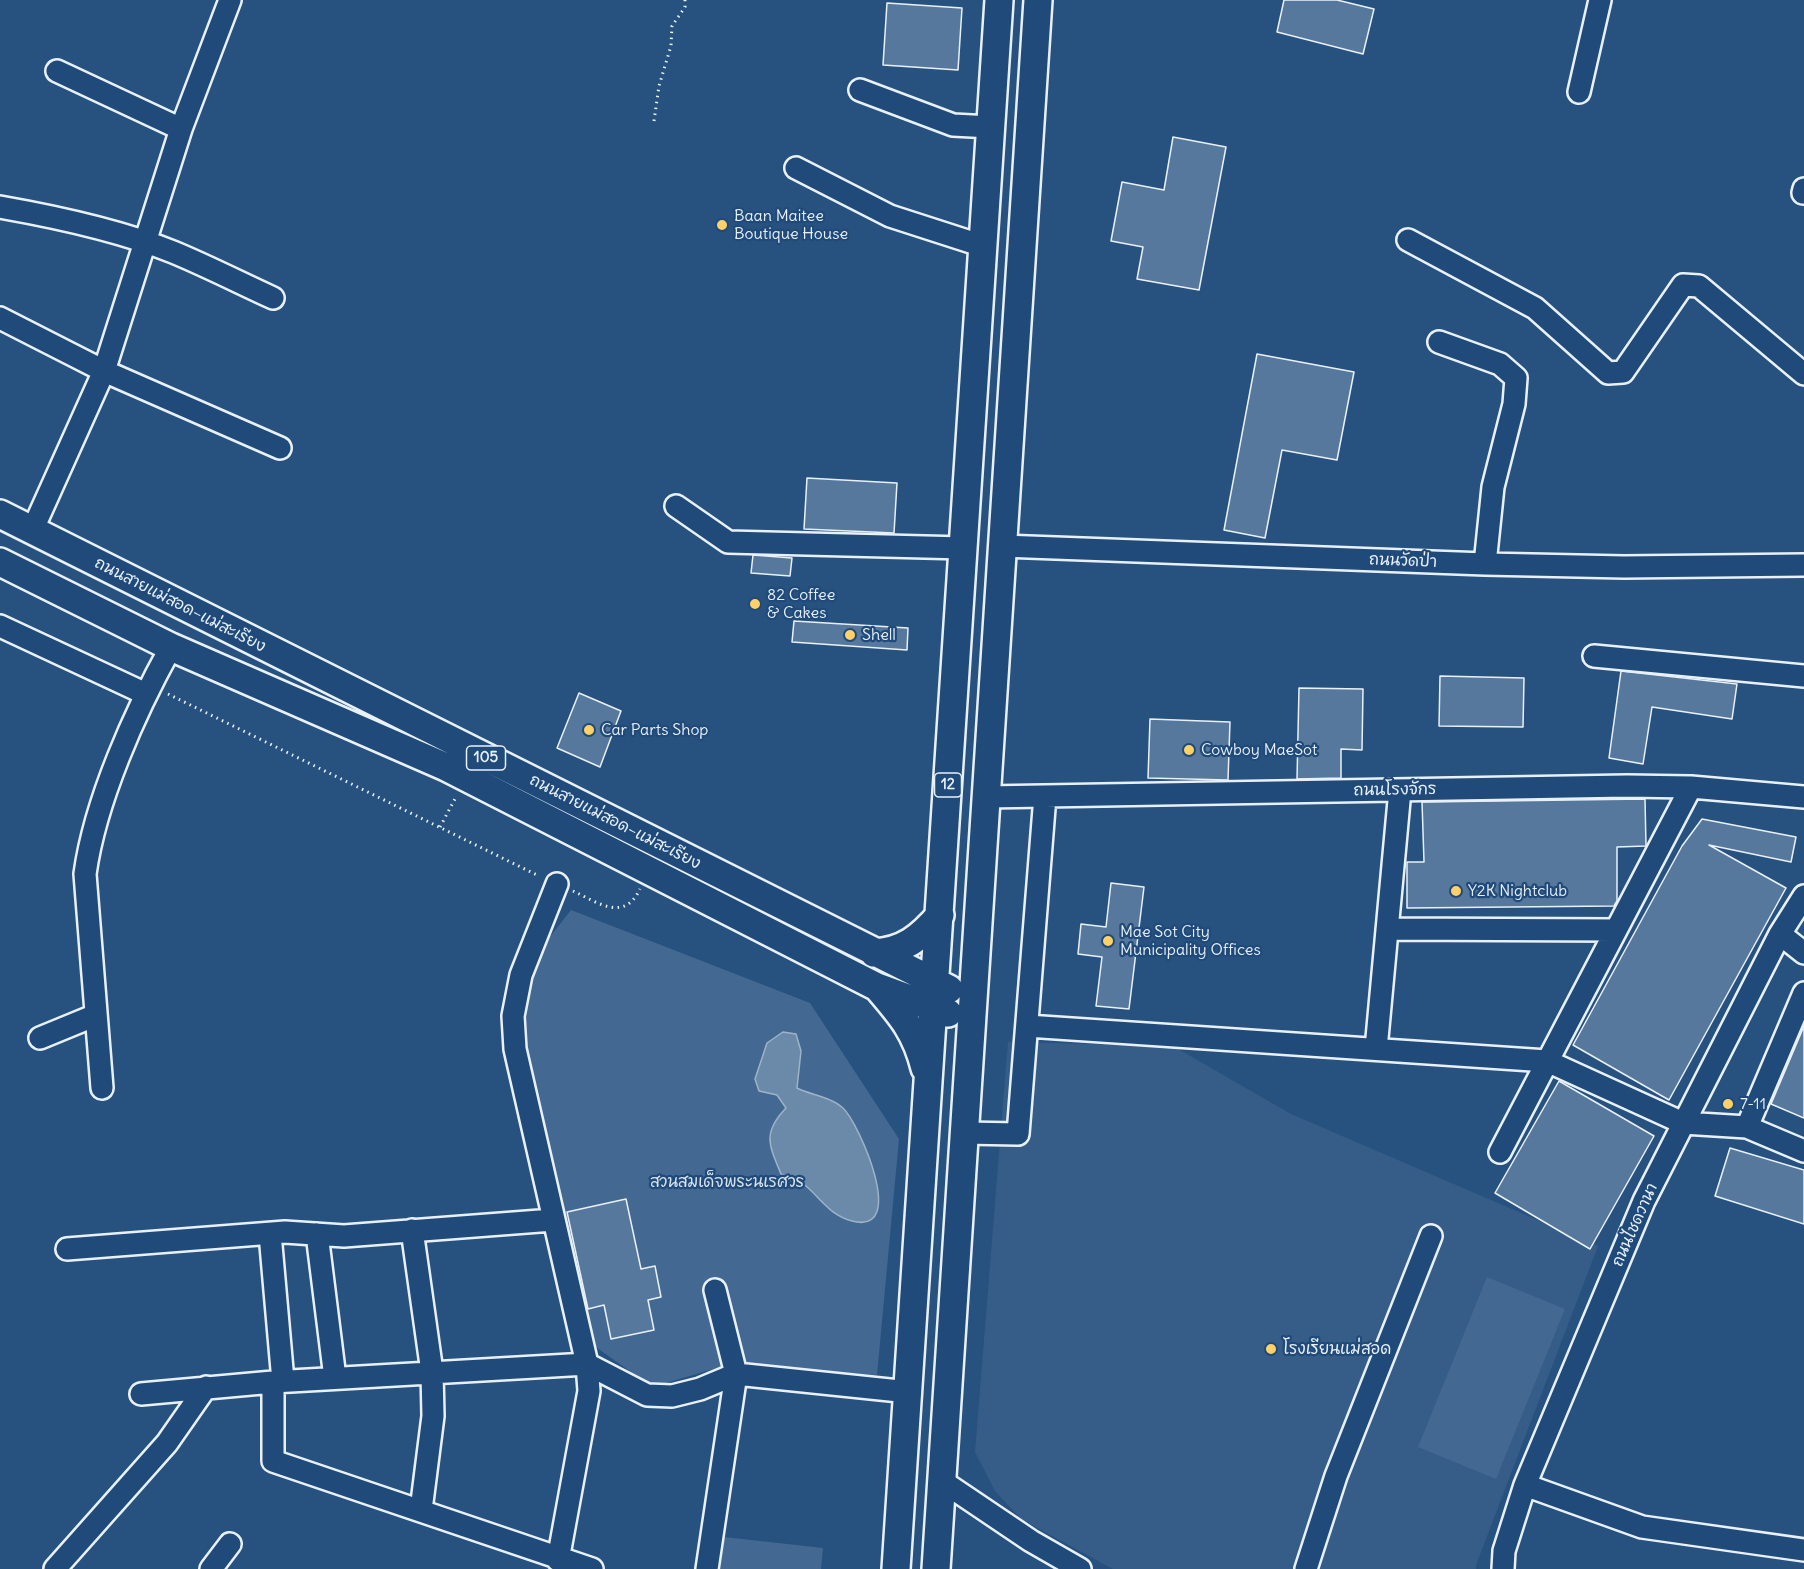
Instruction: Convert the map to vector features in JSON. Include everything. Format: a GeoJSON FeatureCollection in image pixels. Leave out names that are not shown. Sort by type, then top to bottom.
{"type":"FeatureCollection","features":[{"type":"Feature","properties":{"kind":"main road","name":"12"},"geometry":{"type":"LineString","coordinates":[[896,1569],[999,0]]}},
{"type":"Feature","properties":{"kind":"main road","name":"12"},"geometry":{"type":"LineString","coordinates":[[936,1569],[1038,0]]}},
{"type":"Feature","properties":{"kind":"main road"},"geometry":{"type":"LineString","coordinates":[[986,196],[1025,197]]}},
{"type":"Feature","properties":{"kind":"main road","name":"ถนนสายแม่สอด–แม่สะเรียง"},"geometry":{"type":"LineString","coordinates":[[0,514],[874,953],[934,996]]}},
{"type":"Feature","properties":{"kind":"main road","name":"ถนนสายแม่สอด–แม่สะเรียง"},"geometry":{"type":"LineString","coordinates":[[1,565],[171,646],[456,772],[877,987],[934,996],[972,1010]]}},
{"type":"Feature","properties":{"kind":"main road"},"geometry":{"type":"LineString","coordinates":[[456,772],[458,743]]}},
{"type":"Feature","properties":{"kind":"main road"},"geometry":{"type":"LineString","coordinates":[[874,953],[893,951],[909,944],[925,933],[940,915]]}},
{"type":"Feature","properties":{"kind":"main road"},"geometry":{"type":"LineString","coordinates":[[877,987],[909,1025],[919,1042],[929,1083]]}},
{"type":"Feature","properties":{"kind":"street"},"geometry":{"type":"LineString","coordinates":[[33,531],[104,371],[143,242],[181,129],[230,0]]}},
{"type":"Feature","properties":{"kind":"street"},"geometry":{"type":"LineString","coordinates":[[1579,92],[1600,0]]}},
{"type":"Feature","properties":{"kind":"street"},"geometry":{"type":"LineString","coordinates":[[57,71],[181,129]]}},
{"type":"Feature","properties":{"kind":"street"},"geometry":{"type":"LineString","coordinates":[[860,90],[953,125],[991,127]]}},
{"type":"Feature","properties":{"kind":"street"},"geometry":{"type":"LineString","coordinates":[[796,168],[890,216],[983,246]]}},
{"type":"Feature","properties":{"kind":"street"},"geometry":{"type":"LineString","coordinates":[[0,207],[46,215],[143,242],[171,252],[273,298]]}},
{"type":"Feature","properties":{"kind":"street"},"geometry":{"type":"LineString","coordinates":[[1408,240],[1534,308],[1608,373],[1623,372],[1683,285],[1699,286],[1804,374]]}},
{"type":"Feature","properties":{"kind":"street"},"geometry":{"type":"LineString","coordinates":[[0,318],[104,371],[280,448]]}},
{"type":"Feature","properties":{"kind":"street"},"geometry":{"type":"LineString","coordinates":[[1439,342],[1500,364],[1516,378],[1514,404],[1493,487],[1485,564]]}},
{"type":"Feature","properties":{"kind":"street"},"geometry":{"type":"LineString","coordinates":[[676,506],[728,542],[963,548]]}},
{"type":"Feature","properties":{"kind":"street","name":"ถนนวัดป่า"},"geometry":{"type":"LineString","coordinates":[[1002,546],[1485,564],[1624,567],[1804,565]]}},
{"type":"Feature","properties":{"kind":"street"},"geometry":{"type":"LineString","coordinates":[[0,626],[148,690]]}},
{"type":"Feature","properties":{"kind":"street"},"geometry":{"type":"LineString","coordinates":[[102,1088],[85,874],[89,841],[99,810],[148,690],[171,646]]}},
{"type":"Feature","properties":{"kind":"street"},"geometry":{"type":"LineString","coordinates":[[1594,656],[1804,676]]}},
{"type":"Feature","properties":{"kind":"street"},"geometry":{"type":"LineString","coordinates":[[1500,1152],[1691,788]]}},
{"type":"Feature","properties":{"kind":"street","name":"ถนนโรงจักร"},"geometry":{"type":"LineString","coordinates":[[986,797],[1691,788],[1804,798]]}},
{"type":"Feature","properties":{"kind":"street"},"geometry":{"type":"LineString","coordinates":[[1376,1049],[1400,790]]}},
{"type":"Feature","properties":{"kind":"street"},"geometry":{"type":"LineString","coordinates":[[964,1133],[1018,1134],[1046,796]]}},
{"type":"Feature","properties":{"kind":"street"},"geometry":{"type":"LineString","coordinates":[[557,884],[521,975],[513,1016],[515,1049],[587,1364],[589,1390],[558,1560]]}},
{"type":"Feature","properties":{"kind":"street","name":"ถนนไชดวานา"},"geometry":{"type":"LineString","coordinates":[[1503,1569],[1503,1551],[1525,1485],[1644,1201],[1780,934],[1804,896]]}},
{"type":"Feature","properties":{"kind":"street"},"geometry":{"type":"LineString","coordinates":[[1387,929],[1616,930]]}},
{"type":"Feature","properties":{"kind":"street"},"geometry":{"type":"LineString","coordinates":[[1780,934],[1804,953]]}},
{"type":"Feature","properties":{"kind":"street"},"geometry":{"type":"LineString","coordinates":[[1747,1127],[1804,993]]}},
{"type":"Feature","properties":{"kind":"street"},"geometry":{"type":"LineString","coordinates":[[40,1038],[96,1016]]}},
{"type":"Feature","properties":{"kind":"street"},"geometry":{"type":"LineString","coordinates":[[1027,1026],[1547,1061],[1683,1123],[1747,1127],[1804,1151]]}},
{"type":"Feature","properties":{"kind":"street"},"geometry":{"type":"LineString","coordinates":[[67,1249],[270,1234],[344,1236],[553,1220]]}},
{"type":"Feature","properties":{"kind":"street"},"geometry":{"type":"LineString","coordinates":[[412,1230],[432,1372],[433,1416],[422,1510]]}},
{"type":"Feature","properties":{"kind":"street"},"geometry":{"type":"LineString","coordinates":[[270,1234],[278,1382],[273,1461],[422,1510],[558,1560],[592,1569]]}},
{"type":"Feature","properties":{"kind":"street"},"geometry":{"type":"LineString","coordinates":[[317,1234],[335,1378]]}},
{"type":"Feature","properties":{"kind":"street"},"geometry":{"type":"LineString","coordinates":[[1306,1569],[1336,1476],[1431,1236]]}},
{"type":"Feature","properties":{"kind":"street"},"geometry":{"type":"LineString","coordinates":[[707,1569],[736,1374],[715,1290]]}},
{"type":"Feature","properties":{"kind":"street"},"geometry":{"type":"LineString","coordinates":[[141,1394],[335,1378],[587,1364],[647,1395],[672,1396],[700,1389],[736,1374],[909,1392]]}},
{"type":"Feature","properties":{"kind":"street"},"geometry":{"type":"LineString","coordinates":[[56,1569],[168,1443],[206,1387]]}},
{"type":"Feature","properties":{"kind":"street"},"geometry":{"type":"LineString","coordinates":[[942,1481],[1031,1540],[1080,1569]]}},
{"type":"Feature","properties":{"kind":"street"},"geometry":{"type":"LineString","coordinates":[[1525,1485],[1642,1527],[1804,1550]]}},
{"type":"Feature","properties":{"kind":"street"},"geometry":{"type":"LineString","coordinates":[[211,1569],[230,1544]]}},
{"type":"Feature","properties":{"kind":"path"},"geometry":{"type":"LineString","coordinates":[[654,120],[658,86],[671,46],[672,26],[686,7],[685,0]]}},
{"type":"Feature","properties":{"kind":"path"},"geometry":{"type":"LineString","coordinates":[[148,690],[612,909],[626,906],[636,898],[649,871]]}},
{"type":"Feature","properties":{"kind":"path"},"geometry":{"type":"LineString","coordinates":[[440,827],[456,772]]}},
{"type":"Feature","properties":{"kind":"shaded area"},"geometry":{"type":"Polygon","coordinates":[[[783,1032],[796,1034],[801,1051],[797,1088],[838,1104],[850,1118],[859,1134],[875,1176],[878,1196],[877,1212],[869,1221],[852,1221],[838,1215],[806,1186],[781,1174],[770,1140],[773,1125],[786,1108],[777,1095],[759,1091],[755,1079],[767,1043],[783,1032]]]}},
{"type":"Feature","properties":{"kind":"shaded area","name":"โรงเรียนแม่สอด"},"geometry":{"type":"Polygon","coordinates":[[[1008,1042],[1173,1046],[1291,1114],[1598,1246],[1476,1569],[1113,1569],[1021,1519],[995,1491],[975,1452],[1008,1042]]]}},
{"type":"Feature","properties":{"kind":"green space","name":"สวนสมเด็จพระนเรศวร"},"geometry":{"type":"Polygon","coordinates":[[[571,910],[810,1003],[899,1139],[877,1375],[727,1365],[652,1387],[593,1345],[518,1018],[538,952],[571,910]]]}},
{"type":"Feature","properties":{"kind":"green space"},"geometry":{"type":"Polygon","coordinates":[[[1487,1277],[1565,1309],[1496,1479],[1418,1447],[1487,1277]]]}},
{"type":"Feature","properties":{"kind":"green space"},"geometry":{"type":"Polygon","coordinates":[[[724,1537],[823,1548],[821,1569],[720,1569],[724,1537]]]}},
{"type":"Feature","properties":{"kind":"building"},"geometry":{"type":"Polygon","coordinates":[[[1284,0],[1337,0],[1374,9],[1363,54],[1277,32],[1284,0]]]}},
{"type":"Feature","properties":{"kind":"building"},"geometry":{"type":"Polygon","coordinates":[[[887,3],[962,8],[958,70],[883,65],[887,3]]]}},
{"type":"Feature","properties":{"kind":"building"},"geometry":{"type":"Polygon","coordinates":[[[1173,137],[1226,147],[1199,290],[1137,279],[1143,247],[1111,241],[1122,182],[1164,190],[1173,137]]]}},
{"type":"Feature","properties":{"kind":"building"},"geometry":{"type":"Polygon","coordinates":[[[1257,354],[1354,372],[1337,460],[1282,450],[1265,538],[1224,530],[1257,354]]]}},
{"type":"Feature","properties":{"kind":"building"},"geometry":{"type":"Polygon","coordinates":[[[807,478],[897,483],[894,533],[804,529],[807,478]]]}},
{"type":"Feature","properties":{"kind":"building"},"geometry":{"type":"Polygon","coordinates":[[[753,555],[792,558],[790,576],[751,573],[753,555]]]}},
{"type":"Feature","properties":{"kind":"building","name":"Shell"},"geometry":{"type":"Polygon","coordinates":[[[794,621],[908,628],[907,650],[792,642],[794,621]]]}},
{"type":"Feature","properties":{"kind":"building"},"geometry":{"type":"Polygon","coordinates":[[[1621,671],[1737,684],[1732,719],[1652,707],[1643,764],[1609,758],[1621,671]]]}},
{"type":"Feature","properties":{"kind":"building"},"geometry":{"type":"Polygon","coordinates":[[[1440,676],[1524,678],[1523,727],[1439,726],[1440,676]]]}},
{"type":"Feature","properties":{"kind":"building"},"geometry":{"type":"Polygon","coordinates":[[[1299,688],[1363,689],[1362,750],[1341,749],[1341,778],[1297,779],[1299,688]]]}},
{"type":"Feature","properties":{"kind":"building","name":"Car Parts Shop"},"geometry":{"type":"Polygon","coordinates":[[[579,693],[621,711],[600,767],[557,748],[579,693]]]}},
{"type":"Feature","properties":{"kind":"building","name":"Cowboy MaeSot"},"geometry":{"type":"Polygon","coordinates":[[[1150,719],[1230,722],[1228,780],[1148,778],[1150,719]]]}},
{"type":"Feature","properties":{"kind":"building"},"geometry":{"type":"Polygon","coordinates":[[[1645,799],[1646,846],[1617,847],[1617,901],[1614,906],[1407,908],[1407,862],[1424,862],[1422,802],[1645,799]]]}},
{"type":"Feature","properties":{"kind":"building"},"geometry":{"type":"Polygon","coordinates":[[[1702,819],[1796,837],[1791,862],[1709,845],[1786,888],[1669,1100],[1573,1045],[1682,846],[1702,819]]]}},
{"type":"Feature","properties":{"kind":"building","name":"Mae Sot City Municipality Offices"},"geometry":{"type":"Polygon","coordinates":[[[1111,883],[1144,887],[1129,1009],[1096,1006],[1102,957],[1078,954],[1081,924],[1106,927],[1111,883]]]}},
{"type":"Feature","properties":{"kind":"building"},"geometry":{"type":"Polygon","coordinates":[[[1804,1026],[1804,1118],[1771,1104],[1804,1026]]]}},
{"type":"Feature","properties":{"kind":"building"},"geometry":{"type":"Polygon","coordinates":[[[1559,1081],[1654,1136],[1590,1249],[1495,1193],[1559,1081]]]}},
{"type":"Feature","properties":{"kind":"building"},"geometry":{"type":"Polygon","coordinates":[[[1730,1148],[1804,1170],[1804,1224],[1715,1196],[1730,1148]]]}},
{"type":"Feature","properties":{"kind":"building"},"geometry":{"type":"Polygon","coordinates":[[[626,1199],[641,1269],[655,1266],[661,1297],[648,1300],[654,1330],[611,1339],[604,1305],[588,1309],[567,1212],[626,1199]]]}},
{"type":"Feature","properties":{"kind":"place","name":"Baan Maitee Boutique House"},"geometry":{"type":"Point","coordinates":[722,225]}},
{"type":"Feature","properties":{"kind":"place","name":"82 Coffee & Cakes"},"geometry":{"type":"Point","coordinates":[755,604]}},
{"type":"Feature","properties":{"kind":"place","name":"Shell"},"geometry":{"type":"Point","coordinates":[850,635]}},
{"type":"Feature","properties":{"kind":"place","name":"Car Parts Shop"},"geometry":{"type":"Point","coordinates":[589,730]}},
{"type":"Feature","properties":{"kind":"place","name":"Cowboy MaeSot"},"geometry":{"type":"Point","coordinates":[1189,750]}},
{"type":"Feature","properties":{"kind":"place","name":"Y2K Nightclub"},"geometry":{"type":"Point","coordinates":[1456,891]}},
{"type":"Feature","properties":{"kind":"place","name":"Mae Sot City Municipality Offices"},"geometry":{"type":"Point","coordinates":[1108,941]}},
{"type":"Feature","properties":{"kind":"place","name":"7-11"},"geometry":{"type":"Point","coordinates":[1728,1104]}},
{"type":"Feature","properties":{"kind":"place","name":"โรงเรียนแม่สอด"},"geometry":{"type":"Point","coordinates":[1271,1349]}}]}
